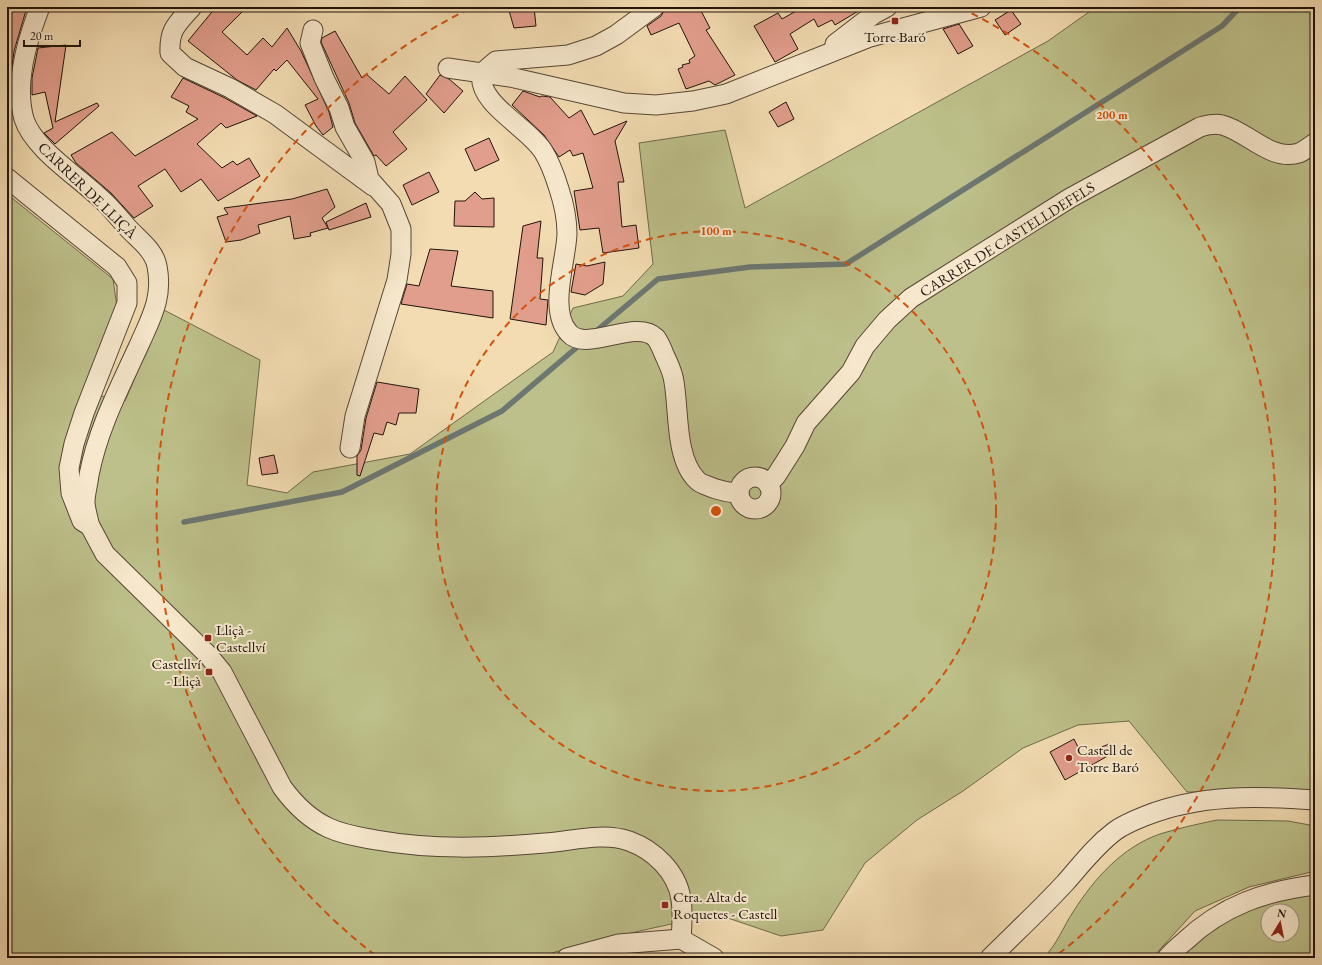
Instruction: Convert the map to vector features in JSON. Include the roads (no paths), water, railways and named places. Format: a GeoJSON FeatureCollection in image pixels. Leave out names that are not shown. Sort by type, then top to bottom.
{"type":"FeatureCollection","features":[{"type":"Feature","properties":{"kind":"street","name":"CARRER DE LLIÇÀ"},"geometry":{"type":"LineString","coordinates":[[40,7],[27,48],[22,74],[21,98],[24,120],[36,140],[52,157],[100,198],[148,247],[156,263],[159,279],[159,296],[115,394],[98,438],[92,459],[85,503],[90,526]]}},
{"type":"Feature","properties":{"kind":"street"},"geometry":{"type":"LineString","coordinates":[[192,7],[178,22],[170,37],[170,52],[185,67],[230,88],[275,114],[376,188]]}},
{"type":"Feature","properties":{"kind":"street"},"geometry":{"type":"LineString","coordinates":[[482,73],[496,61],[568,54],[596,46],[616,35],[654,7]]}},
{"type":"Feature","properties":{"kind":"street"},"geometry":{"type":"LineString","coordinates":[[822,55],[853,30],[887,7]]}},
{"type":"Feature","properties":{"kind":"street"},"geometry":{"type":"LineString","coordinates":[[448,68],[537,82],[624,103],[656,105],[693,101],[726,94],[870,37],[981,7]]}},
{"type":"Feature","properties":{"kind":"street"},"geometry":{"type":"LineString","coordinates":[[314,30],[310,43],[324,78],[339,108],[345,127],[365,162],[369,179],[391,204],[401,229],[401,254],[397,280],[355,416],[350,448]]}},
{"type":"Feature","properties":{"kind":"street","name":"CARRER DE CASTELLDEFELS"},"geometry":{"type":"LineString","coordinates":[[482,73],[480,80],[486,94],[498,109],[528,133],[542,150],[553,171],[562,196],[566,214],[567,234],[559,294],[559,310],[562,325],[570,335],[582,339],[633,332],[648,333],[656,338],[670,366],[674,382],[676,408],[687,464],[697,481],[728,493],[739,493],[743,484],[750,478],[760,478],[768,484],[776,476],[795,446],[806,423],[852,372],[865,346],[887,320],[911,298],[1070,198],[1200,127],[1220,124],[1239,131],[1251,140],[1281,154],[1298,153],[1315,143]]}},
{"type":"Feature","properties":{"kind":"street"},"geometry":{"type":"LineString","coordinates":[[7,178],[117,267],[127,283],[127,303],[84,413],[71,456],[69,474],[70,493],[82,521],[90,526],[96,541],[114,565],[208,654],[222,672],[282,787],[292,801],[316,821],[343,834],[423,846],[487,847],[600,837],[628,841],[640,845],[660,859],[675,881],[681,898],[681,939]]}},
{"type":"Feature","properties":{"kind":"street"},"geometry":{"type":"LineString","coordinates":[[990,958],[1064,884],[1095,847],[1116,830],[1163,809],[1194,801],[1218,798],[1267,797],[1315,800]]}},
{"type":"Feature","properties":{"kind":"street"},"geometry":{"type":"LineString","coordinates":[[1167,958],[1192,934],[1221,912],[1254,898],[1315,885]]}},
{"type":"Feature","properties":{"kind":"street"},"geometry":{"type":"LineString","coordinates":[[567,958],[619,944],[681,939],[714,958]]}},
{"type":"Feature","properties":{"kind":"waterway"},"geometry":{"type":"LineString","coordinates":[[595,332],[658,279],[750,267],[846,264],[1222,26],[1240,7]]}},
{"type":"Feature","properties":{"kind":"waterway"},"geometry":{"type":"LineString","coordinates":[[184,522],[342,492],[502,411],[582,343]]}},
{"type":"Feature","properties":{"kind":"place","name":"Torre Baró"},"geometry":{"type":"Point","coordinates":[895,21]}},
{"type":"Feature","properties":{"kind":"place","name":"Lliçà - Castellví"},"geometry":{"type":"Point","coordinates":[208,638]}},
{"type":"Feature","properties":{"kind":"place","name":"Castellví - Lliçà"},"geometry":{"type":"Point","coordinates":[209,672]}},
{"type":"Feature","properties":{"kind":"place","name":"Castell de Torre Baró"},"geometry":{"type":"Point","coordinates":[1069,758]}},
{"type":"Feature","properties":{"kind":"place","name":"Ctra. Alta de Roquetes - Castell"},"geometry":{"type":"Point","coordinates":[665,905]}}]}
